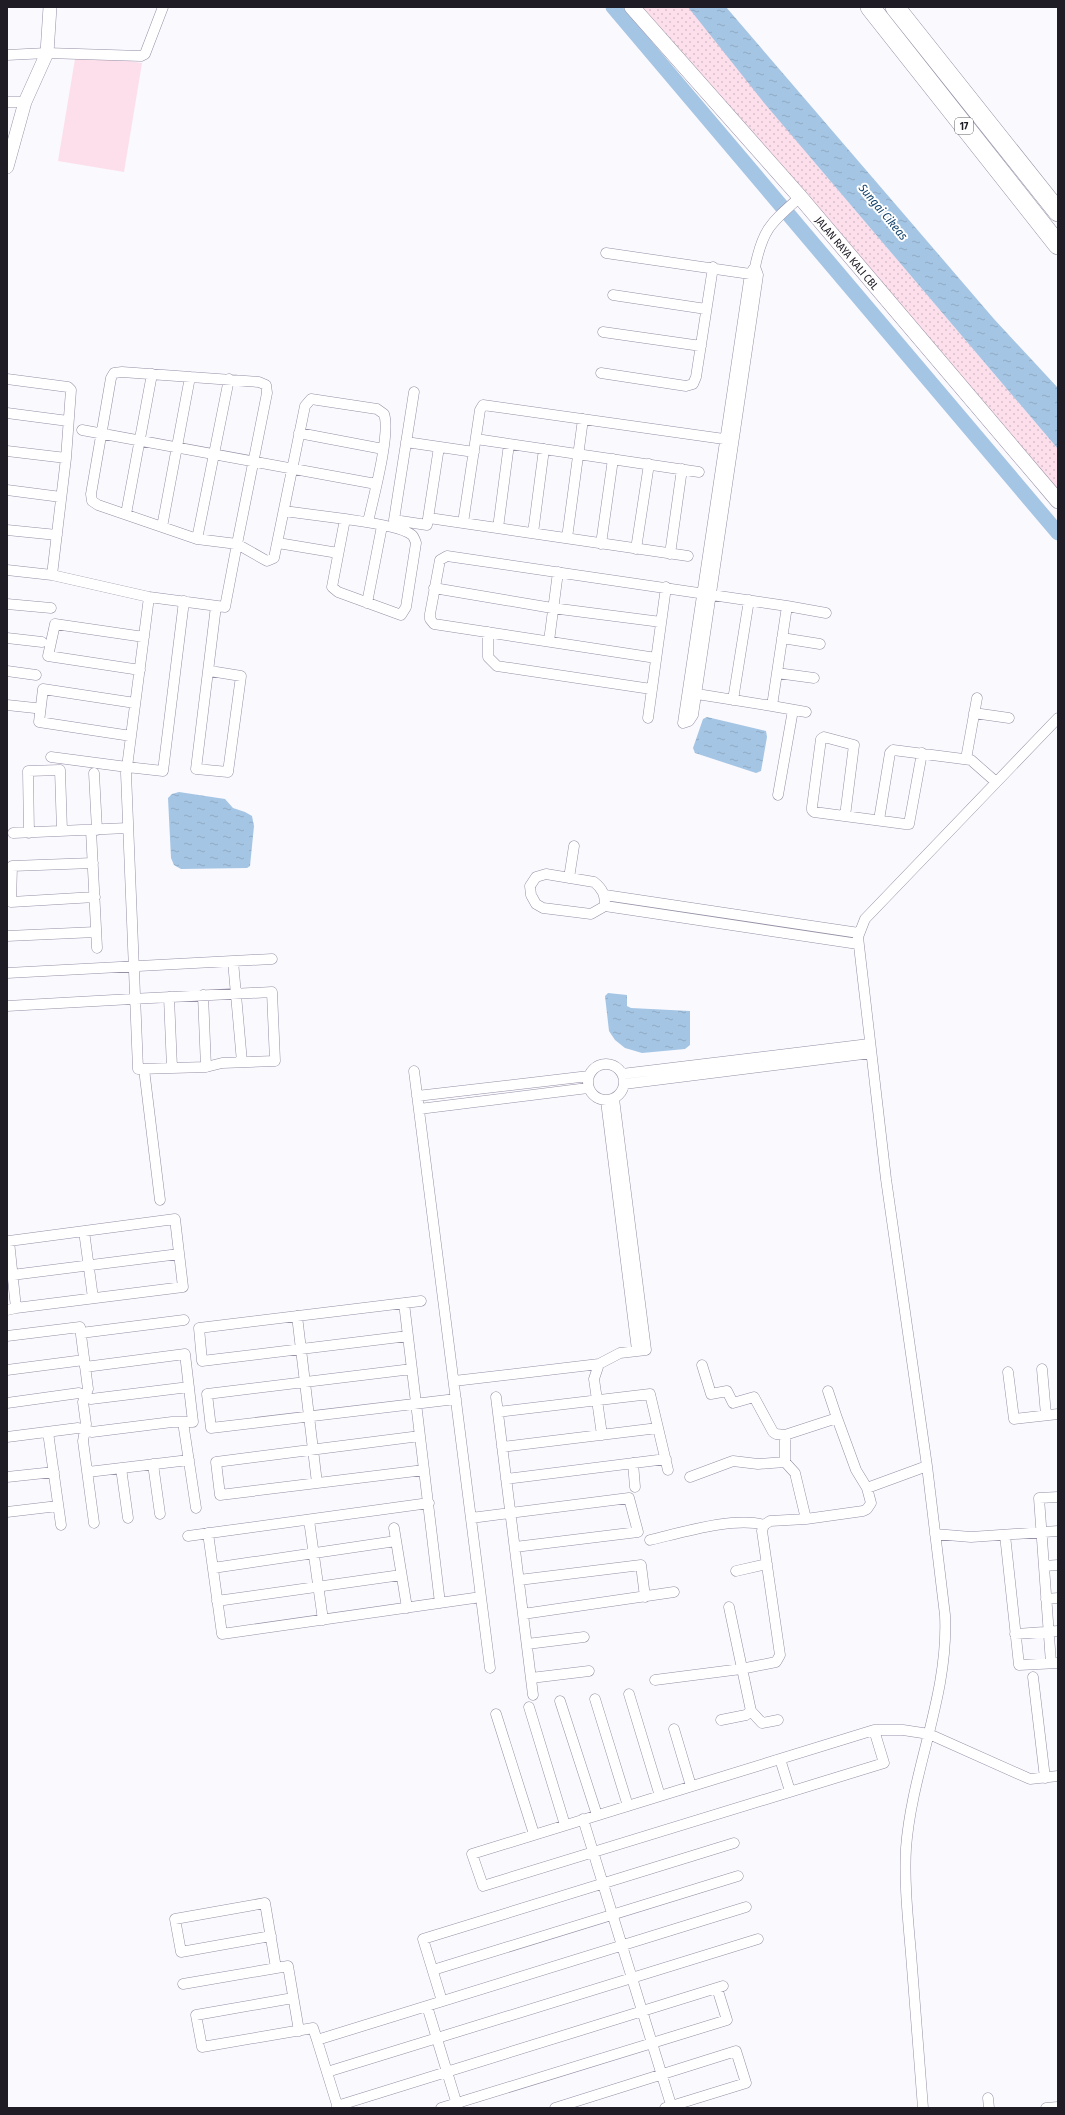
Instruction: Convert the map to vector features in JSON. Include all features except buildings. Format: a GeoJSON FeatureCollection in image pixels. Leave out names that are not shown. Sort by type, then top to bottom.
{"type":"FeatureCollection","features":[{"type":"Feature","properties":{"kind":"highway","name":"17"},"geometry":{"type":"LineString","coordinates":[[870,7],[1058,244]]}},
{"type":"Feature","properties":{"kind":"highway","name":"17"},"geometry":{"type":"LineString","coordinates":[[895,7],[1058,212]]}},
{"type":"Feature","properties":{"kind":"main road","name":"JALAN RAYA KALI CBL"},"geometry":{"type":"LineString","coordinates":[[632,7],[800,197],[1058,501]]}},
{"type":"Feature","properties":{"kind":"street"},"geometry":{"type":"LineString","coordinates":[[7,167],[26,102],[47,53],[50,7]]}},
{"type":"Feature","properties":{"kind":"street"},"geometry":{"type":"LineString","coordinates":[[7,55],[47,53],[141,56],[145,54],[164,7]]}},
{"type":"Feature","properties":{"kind":"street"},"geometry":{"type":"LineString","coordinates":[[7,102],[26,102]]}},
{"type":"Feature","properties":{"kind":"street"},"geometry":{"type":"LineString","coordinates":[[707,593],[683,723],[689,721],[693,715],[707,593],[754,272],[765,232],[775,219],[800,197]]}},
{"type":"Feature","properties":{"kind":"street"},"geometry":{"type":"LineString","coordinates":[[606,253],[754,272]]}},
{"type":"Feature","properties":{"kind":"street"},"geometry":{"type":"LineString","coordinates":[[601,373],[690,386],[696,377],[712,267]]}},
{"type":"Feature","properties":{"kind":"street"},"geometry":{"type":"LineString","coordinates":[[613,295],[706,309]]}},
{"type":"Feature","properties":{"kind":"street"},"geometry":{"type":"LineString","coordinates":[[603,332],[701,346]]}},
{"type":"Feature","properties":{"kind":"street"},"geometry":{"type":"LineString","coordinates":[[7,570],[52,575],[149,597],[225,607],[237,544],[267,394],[266,385],[259,382],[118,372],[113,375],[91,498],[98,505],[197,539],[237,544],[270,561],[274,558],[278,543],[305,406],[311,399],[377,409],[381,411],[385,417],[383,449],[368,522]]}},
{"type":"Feature","properties":{"kind":"street"},"geometry":{"type":"LineString","coordinates":[[126,514],[152,374]]}},
{"type":"Feature","properties":{"kind":"street"},"geometry":{"type":"LineString","coordinates":[[162,527],[190,377]]}},
{"type":"Feature","properties":{"kind":"street"},"geometry":{"type":"LineString","coordinates":[[7,379],[70,388],[72,396],[52,575]]}},
{"type":"Feature","properties":{"kind":"street"},"geometry":{"type":"LineString","coordinates":[[197,539],[229,380]]}},
{"type":"Feature","properties":{"kind":"street"},"geometry":{"type":"LineString","coordinates":[[414,392],[394,520],[428,525],[439,447]]}},
{"type":"Feature","properties":{"kind":"street"},"geometry":{"type":"LineString","coordinates":[[463,523],[480,410],[486,404],[729,440]]}},
{"type":"Feature","properties":{"kind":"street"},"geometry":{"type":"LineString","coordinates":[[7,412],[68,421]]}},
{"type":"Feature","properties":{"kind":"street"},"geometry":{"type":"LineString","coordinates":[[567,538],[583,419]]}},
{"type":"Feature","properties":{"kind":"street"},"geometry":{"type":"LineString","coordinates":[[82,430],[376,484]]}},
{"type":"Feature","properties":{"kind":"street"},"geometry":{"type":"LineString","coordinates":[[299,433],[383,449]]}},
{"type":"Feature","properties":{"kind":"street"},"geometry":{"type":"LineString","coordinates":[[476,439],[699,472]]}},
{"type":"Feature","properties":{"kind":"street"},"geometry":{"type":"LineString","coordinates":[[406,442],[474,452]]}},
{"type":"Feature","properties":{"kind":"street"},"geometry":{"type":"LineString","coordinates":[[498,528],[509,444]]}},
{"type":"Feature","properties":{"kind":"street"},"geometry":{"type":"LineString","coordinates":[[533,533],[544,449]]}},
{"type":"Feature","properties":{"kind":"street"},"geometry":{"type":"LineString","coordinates":[[7,451],[66,458]]}},
{"type":"Feature","properties":{"kind":"street"},"geometry":{"type":"LineString","coordinates":[[602,544],[613,459]]}},
{"type":"Feature","properties":{"kind":"street"},"geometry":{"type":"LineString","coordinates":[[636,549],[649,464]]}},
{"type":"Feature","properties":{"kind":"street"},"geometry":{"type":"LineString","coordinates":[[670,554],[682,469]]}},
{"type":"Feature","properties":{"kind":"street"},"geometry":{"type":"LineString","coordinates":[[7,490],[61,498]]}},
{"type":"Feature","properties":{"kind":"street"},"geometry":{"type":"LineString","coordinates":[[284,511],[368,522],[408,533],[416,543],[406,607],[403,614],[397,615],[338,592],[332,587],[345,519]]}},
{"type":"Feature","properties":{"kind":"street"},"geometry":{"type":"LineString","coordinates":[[428,518],[688,556]]}},
{"type":"Feature","properties":{"kind":"street"},"geometry":{"type":"LineString","coordinates":[[367,603],[382,526]]}},
{"type":"Feature","properties":{"kind":"street"},"geometry":{"type":"LineString","coordinates":[[7,530],[57,535]]}},
{"type":"Feature","properties":{"kind":"street"},"geometry":{"type":"LineString","coordinates":[[278,543],[338,553]]}},
{"type":"Feature","properties":{"kind":"street"},"geometry":{"type":"LineString","coordinates":[[656,658],[434,624],[430,619],[430,614],[438,564],[444,556],[707,593],[826,613]]}},
{"type":"Feature","properties":{"kind":"street"},"geometry":{"type":"LineString","coordinates":[[549,641],[552,608],[558,572]]}},
{"type":"Feature","properties":{"kind":"street"},"geometry":{"type":"LineString","coordinates":[[648,718],[666,587]]}},
{"type":"Feature","properties":{"kind":"street"},"geometry":{"type":"LineString","coordinates":[[434,588],[552,608],[661,622]]}},
{"type":"Feature","properties":{"kind":"street"},"geometry":{"type":"LineString","coordinates":[[7,1006],[135,999],[203,995],[272,992],[275,1061],[222,1063],[206,1067],[138,1069],[135,999],[134,966],[128,828],[126,770],[149,597]]}},
{"type":"Feature","properties":{"kind":"street"},"geometry":{"type":"LineString","coordinates":[[734,700],[749,600]]}},
{"type":"Feature","properties":{"kind":"street"},"geometry":{"type":"LineString","coordinates":[[51,757],[126,770],[162,771],[184,602]]}},
{"type":"Feature","properties":{"kind":"street"},"geometry":{"type":"LineString","coordinates":[[7,604],[51,608]]}},
{"type":"Feature","properties":{"kind":"street"},"geometry":{"type":"LineString","coordinates":[[210,671],[241,676],[228,772],[196,769],[210,671],[216,606]]}},
{"type":"Feature","properties":{"kind":"street"},"geometry":{"type":"LineString","coordinates":[[772,706],[787,606]]}},
{"type":"Feature","properties":{"kind":"street"},"geometry":{"type":"LineString","coordinates":[[140,670],[48,656],[55,624],[144,638]]}},
{"type":"Feature","properties":{"kind":"street"},"geometry":{"type":"LineString","coordinates":[[488,632],[488,657],[497,666],[651,689]]}},
{"type":"Feature","properties":{"kind":"street"},"geometry":{"type":"LineString","coordinates":[[7,638],[42,642]]}},
{"type":"Feature","properties":{"kind":"street"},"geometry":{"type":"LineString","coordinates":[[782,638],[820,644]]}},
{"type":"Feature","properties":{"kind":"street"},"geometry":{"type":"LineString","coordinates":[[7,671],[36,675]]}},
{"type":"Feature","properties":{"kind":"street"},"geometry":{"type":"LineString","coordinates":[[777,672],[814,678]]}},
{"type":"Feature","properties":{"kind":"street"},"geometry":{"type":"LineString","coordinates":[[131,736],[40,722],[43,689],[135,703]]}},
{"type":"Feature","properties":{"kind":"street"},"geometry":{"type":"LineString","coordinates":[[696,694],[806,712]]}},
{"type":"Feature","properties":{"kind":"street"},"geometry":{"type":"LineString","coordinates":[[966,759],[977,698]]}},
{"type":"Feature","properties":{"kind":"street"},"geometry":{"type":"LineString","coordinates":[[7,705],[35,708]]}},
{"type":"Feature","properties":{"kind":"street"},"geometry":{"type":"LineString","coordinates":[[778,795],[793,710]]}},
{"type":"Feature","properties":{"kind":"street"},"geometry":{"type":"LineString","coordinates":[[974,713],[1009,718]]}},
{"type":"Feature","properties":{"kind":"street"},"geometry":{"type":"LineString","coordinates":[[923,2108],[910,1936],[906,1848],[915,1791],[935,1712],[946,1632],[935,1534],[920,1468],[858,944],[865,919],[1058,718]]}},
{"type":"Feature","properties":{"kind":"street"},"geometry":{"type":"LineString","coordinates":[[845,816],[854,745],[824,737],[822,739],[812,810],[814,812],[905,824],[911,821],[922,753]]}},
{"type":"Feature","properties":{"kind":"street"},"geometry":{"type":"LineString","coordinates":[[879,820],[890,753],[893,750],[971,760],[996,782]]}},
{"type":"Feature","properties":{"kind":"street"},"geometry":{"type":"LineString","coordinates":[[29,832],[28,770],[60,770],[62,831]]}},
{"type":"Feature","properties":{"kind":"street"},"geometry":{"type":"LineString","coordinates":[[94,774],[93,863],[97,948]]}},
{"type":"Feature","properties":{"kind":"street"},"geometry":{"type":"LineString","coordinates":[[13,833],[128,828]]}},
{"type":"Feature","properties":{"kind":"street"},"geometry":{"type":"LineString","coordinates":[[569,878],[574,846]]}},
{"type":"Feature","properties":{"kind":"street"},"geometry":{"type":"LineString","coordinates":[[93,863],[12,866],[11,902],[94,897]]}},
{"type":"Feature","properties":{"kind":"street"},"geometry":{"type":"LineString","coordinates":[[605,906],[605,895],[600,887],[594,882],[546,874],[536,877],[530,886],[531,895],[536,904],[543,908],[591,914],[605,906],[858,944]]}},
{"type":"Feature","properties":{"kind":"street"},"geometry":{"type":"LineString","coordinates":[[605,895],[860,933]]}},
{"type":"Feature","properties":{"kind":"street"},"geometry":{"type":"LineString","coordinates":[[724,924],[725,913]]}},
{"type":"Feature","properties":{"kind":"street"},"geometry":{"type":"LineString","coordinates":[[7,936],[96,932]]}},
{"type":"Feature","properties":{"kind":"street"},"geometry":{"type":"LineString","coordinates":[[7,972],[272,959]]}},
{"type":"Feature","properties":{"kind":"street"},"geometry":{"type":"LineString","coordinates":[[233,961],[242,1062]]}},
{"type":"Feature","properties":{"kind":"street"},"geometry":{"type":"LineString","coordinates":[[203,995],[206,1067]]}},
{"type":"Feature","properties":{"kind":"street"},"geometry":{"type":"LineString","coordinates":[[169,997],[172,1068]]}},
{"type":"Feature","properties":{"kind":"street"},"geometry":{"type":"LineString","coordinates":[[623,1079],[870,1048]]}},
{"type":"Feature","properties":{"kind":"street"},"geometry":{"type":"LineString","coordinates":[[603,1064],[610,1065],[617,1068],[623,1079],[623,1090],[610,1100],[599,1099],[592,1095],[588,1088],[589,1076],[595,1067],[603,1064]]}},
{"type":"Feature","properties":{"kind":"street"},"geometry":{"type":"LineString","coordinates":[[144,1069],[160,1200]]}},
{"type":"Feature","properties":{"kind":"street"},"geometry":{"type":"LineString","coordinates":[[414,1072],[490,1668]]}},
{"type":"Feature","properties":{"kind":"street"},"geometry":{"type":"LineString","coordinates":[[417,1096],[589,1076]]}},
{"type":"Feature","properties":{"kind":"street"},"geometry":{"type":"LineString","coordinates":[[419,1108],[588,1088]]}},
{"type":"Feature","properties":{"kind":"street"},"geometry":{"type":"LineString","coordinates":[[454,1381],[599,1364],[620,1353],[646,1350],[610,1100]]}},
{"type":"Feature","properties":{"kind":"street"},"geometry":{"type":"LineString","coordinates":[[175,1219],[179,1254],[183,1287],[11,1309],[12,1275],[9,1241],[175,1219]]}},
{"type":"Feature","properties":{"kind":"street"},"geometry":{"type":"LineString","coordinates":[[84,1231],[92,1298]]}},
{"type":"Feature","properties":{"kind":"street"},"geometry":{"type":"LineString","coordinates":[[12,1275],[179,1254]]}},
{"type":"Feature","properties":{"kind":"street"},"geometry":{"type":"LineString","coordinates":[[408,1336],[202,1361],[198,1328],[421,1301]]}},
{"type":"Feature","properties":{"kind":"street"},"geometry":{"type":"LineString","coordinates":[[404,1303],[440,1603]]}},
{"type":"Feature","properties":{"kind":"street"},"geometry":{"type":"LineString","coordinates":[[297,1316],[318,1483]]}},
{"type":"Feature","properties":{"kind":"street"},"geometry":{"type":"LineString","coordinates":[[81,1333],[184,1320]]}},
{"type":"Feature","properties":{"kind":"street"},"geometry":{"type":"LineString","coordinates":[[7,1336],[80,1327],[88,1389],[83,1402],[88,1472],[94,1523]]}},
{"type":"Feature","properties":{"kind":"street"},"geometry":{"type":"LineString","coordinates":[[7,1370],[184,1354],[193,1422],[183,1422],[173,1428],[92,1438],[85,1432]]}},
{"type":"Feature","properties":{"kind":"street"},"geometry":{"type":"LineString","coordinates":[[599,1364],[594,1379],[602,1435]]}},
{"type":"Feature","properties":{"kind":"street"},"geometry":{"type":"LineString","coordinates":[[702,1365],[711,1394],[727,1391],[733,1403],[754,1397],[773,1432],[776,1434],[784,1435],[837,1418]]}},
{"type":"Feature","properties":{"kind":"street"},"geometry":{"type":"LineString","coordinates":[[412,1369],[207,1394],[211,1428],[456,1399]]}},
{"type":"Feature","properties":{"kind":"street"},"geometry":{"type":"LineString","coordinates":[[1042,1369],[1046,1415]]}},
{"type":"Feature","properties":{"kind":"street"},"geometry":{"type":"LineString","coordinates":[[1008,1372],[1014,1419],[1058,1414]]}},
{"type":"Feature","properties":{"kind":"street"},"geometry":{"type":"LineString","coordinates":[[7,1403],[79,1393],[92,1398],[189,1387]]}},
{"type":"Feature","properties":{"kind":"street"},"geometry":{"type":"LineString","coordinates":[[655,1680],[741,1669],[774,1663],[780,1657],[762,1531],[764,1525],[770,1521],[806,1519],[867,1509],[871,1499],[867,1488],[856,1470],[828,1392]]}},
{"type":"Feature","properties":{"kind":"street"},"geometry":{"type":"LineString","coordinates":[[498,1412],[650,1394],[668,1470]]}},
{"type":"Feature","properties":{"kind":"street"},"geometry":{"type":"LineString","coordinates":[[496,1397],[533,1695]]}},
{"type":"Feature","properties":{"kind":"street"},"geometry":{"type":"LineString","coordinates":[[183,1422],[196,1508]]}},
{"type":"Feature","properties":{"kind":"street"},"geometry":{"type":"LineString","coordinates":[[502,1447],[658,1428]]}},
{"type":"Feature","properties":{"kind":"street"},"geometry":{"type":"LineString","coordinates":[[7,1437],[85,1432]]}},
{"type":"Feature","properties":{"kind":"street"},"geometry":{"type":"LineString","coordinates":[[7,1442],[49,1434]]}},
{"type":"Feature","properties":{"kind":"street"},"geometry":{"type":"LineString","coordinates":[[49,1434],[61,1525]]}},
{"type":"Feature","properties":{"kind":"street"},"geometry":{"type":"LineString","coordinates":[[784,1435],[785,1462],[795,1474],[806,1519]]}},
{"type":"Feature","properties":{"kind":"street"},"geometry":{"type":"LineString","coordinates":[[420,1436],[216,1462],[220,1495],[424,1470]]}},
{"type":"Feature","properties":{"kind":"street"},"geometry":{"type":"LineString","coordinates":[[506,1479],[666,1459]]}},
{"type":"Feature","properties":{"kind":"street"},"geometry":{"type":"LineString","coordinates":[[88,1472],[189,1460]]}},
{"type":"Feature","properties":{"kind":"street"},"geometry":{"type":"LineString","coordinates":[[690,1477],[733,1461],[758,1464],[785,1462]]}},
{"type":"Feature","properties":{"kind":"street"},"geometry":{"type":"LineString","coordinates":[[633,1463],[635,1487]]}},
{"type":"Feature","properties":{"kind":"street"},"geometry":{"type":"LineString","coordinates":[[153,1464],[160,1514]]}},
{"type":"Feature","properties":{"kind":"street"},"geometry":{"type":"LineString","coordinates":[[121,1468],[128,1518]]}},
{"type":"Feature","properties":{"kind":"street"},"geometry":{"type":"LineString","coordinates":[[867,1488],[920,1468]]}},
{"type":"Feature","properties":{"kind":"street"},"geometry":{"type":"LineString","coordinates":[[7,1477],[54,1472]]}},
{"type":"Feature","properties":{"kind":"street"},"geometry":{"type":"LineString","coordinates":[[1005,1535],[1019,1665],[1054,1663],[1053,1631],[1046,1599],[1039,1498],[1058,1497]]}},
{"type":"Feature","properties":{"kind":"street"},"geometry":{"type":"LineString","coordinates":[[471,1518],[629,1498],[638,1532],[515,1547]]}},
{"type":"Feature","properties":{"kind":"street"},"geometry":{"type":"LineString","coordinates":[[188,1536],[429,1503]]}},
{"type":"Feature","properties":{"kind":"street"},"geometry":{"type":"LineString","coordinates":[[7,1512],[58,1506]]}},
{"type":"Feature","properties":{"kind":"street"},"geometry":{"type":"LineString","coordinates":[[309,1520],[323,1620]]}},
{"type":"Feature","properties":{"kind":"street"},"geometry":{"type":"LineString","coordinates":[[650,1540],[733,1524],[749,1523],[764,1525]]}},
{"type":"Feature","properties":{"kind":"street"},"geometry":{"type":"LineString","coordinates":[[394,1528],[407,1608]]}},
{"type":"Feature","properties":{"kind":"street"},"geometry":{"type":"LineString","coordinates":[[935,1534],[971,1537],[1058,1531]]}},
{"type":"Feature","properties":{"kind":"street"},"geometry":{"type":"LineString","coordinates":[[208,1533],[222,1634],[481,1597]]}},
{"type":"Feature","properties":{"kind":"street"},"geometry":{"type":"LineString","coordinates":[[213,1568],[396,1541]]}},
{"type":"Feature","properties":{"kind":"street"},"geometry":{"type":"LineString","coordinates":[[736,1571],[767,1564]]}},
{"type":"Feature","properties":{"kind":"street"},"geometry":{"type":"LineString","coordinates":[[519,1580],[641,1565],[645,1597]]}},
{"type":"Feature","properties":{"kind":"street"},"geometry":{"type":"LineString","coordinates":[[1044,1566],[1058,1565]]}},
{"type":"Feature","properties":{"kind":"street"},"geometry":{"type":"LineString","coordinates":[[217,1601],[401,1575]]}},
{"type":"Feature","properties":{"kind":"street"},"geometry":{"type":"LineString","coordinates":[[523,1614],[674,1592]]}},
{"type":"Feature","properties":{"kind":"street"},"geometry":{"type":"LineString","coordinates":[[1046,1599],[1058,1598]]}},
{"type":"Feature","properties":{"kind":"street"},"geometry":{"type":"LineString","coordinates":[[729,1607],[751,1711],[760,1723],[778,1720]]}},
{"type":"Feature","properties":{"kind":"street"},"geometry":{"type":"LineString","coordinates":[[1015,1634],[1053,1631]]}},
{"type":"Feature","properties":{"kind":"street"},"geometry":{"type":"LineString","coordinates":[[527,1644],[584,1637]]}},
{"type":"Feature","properties":{"kind":"street"},"geometry":{"type":"LineString","coordinates":[[531,1678],[589,1671]]}},
{"type":"Feature","properties":{"kind":"street"},"geometry":{"type":"LineString","coordinates":[[1033,1677],[1045,1778]]}},
{"type":"Feature","properties":{"kind":"street"},"geometry":{"type":"LineString","coordinates":[[629,1694],[660,1796]]}},
{"type":"Feature","properties":{"kind":"street"},"geometry":{"type":"LineString","coordinates":[[595,1699],[628,1806]]}},
{"type":"Feature","properties":{"kind":"street"},"geometry":{"type":"LineString","coordinates":[[560,1702],[597,1815]]}},
{"type":"Feature","properties":{"kind":"street"},"geometry":{"type":"LineString","coordinates":[[529,1707],[565,1825]]}},
{"type":"Feature","properties":{"kind":"street"},"geometry":{"type":"LineString","coordinates":[[721,1720],[746,1715],[751,1711]]}},
{"type":"Feature","properties":{"kind":"street"},"geometry":{"type":"LineString","coordinates":[[496,1714],[534,1834]]}},
{"type":"Feature","properties":{"kind":"street"},"geometry":{"type":"LineString","coordinates":[[674,1729],[691,1786]]}},
{"type":"Feature","properties":{"kind":"street"},"geometry":{"type":"LineString","coordinates":[[874,1730],[884,1763],[483,1886],[472,1854],[874,1730],[903,1730],[929,1734],[1030,1779],[1058,1776]]}},
{"type":"Feature","properties":{"kind":"street"},"geometry":{"type":"LineString","coordinates":[[780,1759],[790,1791]]}},
{"type":"Feature","properties":{"kind":"street"},"geometry":{"type":"LineString","coordinates":[[555,2108],[662,2075],[736,2051],[746,2083],[670,2107],[662,2075],[584,1819]]}},
{"type":"Feature","properties":{"kind":"street"},"geometry":{"type":"LineString","coordinates":[[442,2001],[423,1939],[734,1843]]}},
{"type":"Feature","properties":{"kind":"street"},"geometry":{"type":"LineString","coordinates":[[433,1970],[738,1876]]}},
{"type":"Feature","properties":{"kind":"street"},"geometry":{"type":"LineString","coordinates":[[270,1936],[181,1952],[175,1919],[265,1903],[276,1968]]}},
{"type":"Feature","properties":{"kind":"street"},"geometry":{"type":"LineString","coordinates":[[317,2040],[746,1908]]}},
{"type":"Feature","properties":{"kind":"street"},"geometry":{"type":"LineString","coordinates":[[327,2072],[758,1939]]}},
{"type":"Feature","properties":{"kind":"street"},"geometry":{"type":"LineString","coordinates":[[183,1984],[288,1966],[299,2031]]}},
{"type":"Feature","properties":{"kind":"street"},"geometry":{"type":"LineString","coordinates":[[293,1998],[196,2015],[202,2047],[313,2028],[338,2107],[720,1987],[727,2020],[457,2106],[441,2108]]}},
{"type":"Feature","properties":{"kind":"street"},"geometry":{"type":"LineString","coordinates":[[426,2006],[457,2106]]}},
{"type":"Feature","properties":{"kind":"street"},"geometry":{"type":"LineString","coordinates":[[1046,2108],[1058,2107]]}},
{"type":"Feature","properties":{"kind":"shaded area"},"geometry":{"type":"Polygon","coordinates":[[[633,7],[689,7],[816,164],[1058,449],[1058,501],[633,7]]]}},
{"type":"Feature","properties":{"kind":"shaded area"},"geometry":{"type":"Polygon","coordinates":[[[76,53],[142,63],[124,172],[58,161],[76,53]]]}},
{"type":"Feature","properties":{"kind":"water","name":"Sungai Cikeas"},"geometry":{"type":"Polygon","coordinates":[[[688,7],[726,7],[994,319],[1058,388],[1058,449],[765,104],[688,7]]]}},
{"type":"Feature","properties":{"kind":"water"},"geometry":{"type":"Polygon","coordinates":[[[707,717],[766,731],[767,737],[761,771],[756,773],[695,753],[693,748],[703,719],[707,717]]]}},
{"type":"Feature","properties":{"kind":"water"},"geometry":{"type":"Polygon","coordinates":[[[179,792],[225,799],[233,808],[252,816],[254,826],[250,866],[247,868],[181,869],[174,865],[171,858],[168,798],[172,794],[179,792]]]}},
{"type":"Feature","properties":{"kind":"water"},"geometry":{"type":"Polygon","coordinates":[[[608,993],[627,995],[627,1006],[631,1008],[690,1011],[690,1045],[685,1049],[642,1053],[625,1048],[615,1040],[609,1031],[605,996],[608,993]]]}},
{"type":"Feature","properties":{"kind":"waterway"},"geometry":{"type":"LineString","coordinates":[[613,7],[1058,533]]}}]}
